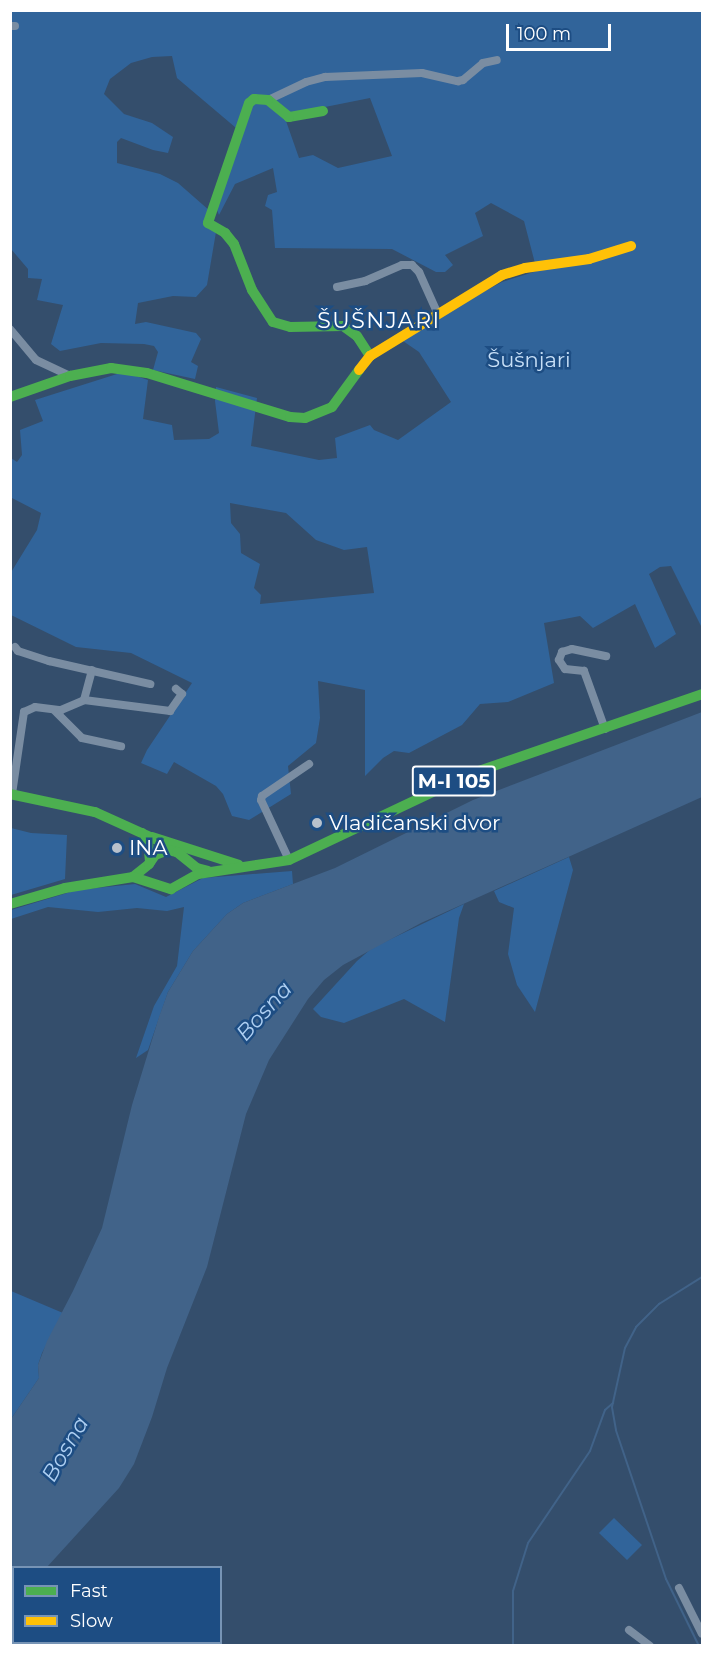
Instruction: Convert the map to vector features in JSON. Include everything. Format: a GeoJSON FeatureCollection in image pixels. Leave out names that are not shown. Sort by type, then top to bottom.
{"type":"FeatureCollection","features":[{"type":"Feature","properties":{"kind":"street"},"geometry":{"type":"LineString","coordinates":[[370,356],[357,336],[343,326],[290,327],[273,322],[256,298],[234,243],[225,233],[208,223],[245,111],[254,99],[268,100],[325,77],[422,73],[458,81],[463,80],[483,63],[497,60]]}},
{"type":"Feature","properties":{"kind":"street"},"geometry":{"type":"LineString","coordinates":[[268,100],[289,117],[323,111]]}},
{"type":"Feature","properties":{"kind":"street"},"geometry":{"type":"LineString","coordinates":[[10,397],[70,376],[111,368],[147,373],[290,417],[305,418],[332,406],[370,356],[437,312],[502,275],[589,259],[631,246]]}},
{"type":"Feature","properties":{"kind":"street"},"geometry":{"type":"LineString","coordinates":[[337,287],[364,282],[402,265],[412,265],[419,272],[437,312]]}},
{"type":"Feature","properties":{"kind":"street"},"geometry":{"type":"LineString","coordinates":[[10,329],[36,360],[70,376]]}},
{"type":"Feature","properties":{"kind":"street"},"geometry":{"type":"LineString","coordinates":[[15,647],[18,651],[50,661],[150,684]]}},
{"type":"Feature","properties":{"kind":"street"},"geometry":{"type":"LineString","coordinates":[[605,729],[584,671],[564,669],[559,660],[562,652],[572,649],[606,656]]}},
{"type":"Feature","properties":{"kind":"street"},"geometry":{"type":"LineString","coordinates":[[84,700],[92,670]]}},
{"type":"Feature","properties":{"kind":"street"},"geometry":{"type":"LineString","coordinates":[[55,711],[84,700],[170,711],[182,694],[176,689]]}},
{"type":"Feature","properties":{"kind":"street","name":"M-I 105"},"geometry":{"type":"LineString","coordinates":[[156,886],[171,889],[184,880],[209,872],[289,860],[473,773],[702,694]]}},
{"type":"Feature","properties":{"kind":"street"},"geometry":{"type":"LineString","coordinates":[[121,746],[82,738],[55,711],[46,707],[35,707],[24,712],[11,794],[74,806],[137,829],[197,868],[209,872]]}},
{"type":"Feature","properties":{"kind":"street"},"geometry":{"type":"LineString","coordinates":[[289,860],[261,800],[262,796],[309,764]]}},
{"type":"Feature","properties":{"kind":"street"},"geometry":{"type":"LineString","coordinates":[[137,829],[148,843],[149,876],[156,886]]}},
{"type":"Feature","properties":{"kind":"street"},"geometry":{"type":"LineString","coordinates":[[152,837],[227,863],[249,867]]}},
{"type":"Feature","properties":{"kind":"street"},"geometry":{"type":"LineString","coordinates":[[133,877],[159,852],[172,851]]}},
{"type":"Feature","properties":{"kind":"street"},"geometry":{"type":"LineString","coordinates":[[184,859],[187,872],[184,880]]}},
{"type":"Feature","properties":{"kind":"street"},"geometry":{"type":"LineString","coordinates":[[10,904],[64,888],[133,877],[156,886]]}},
{"type":"Feature","properties":{"kind":"street"},"geometry":{"type":"LineString","coordinates":[[679,1588],[702,1635]]}},
{"type":"Feature","properties":{"kind":"street"},"geometry":{"type":"LineString","coordinates":[[629,1630],[650,1646]]}},
{"type":"Feature","properties":{"kind":"green space","name":"Šušnjari"},"geometry":{"type":"Polygon","coordinates":[[[11,11],[702,11],[702,628],[671,566],[660,567],[649,574],[676,634],[655,648],[635,604],[593,628],[580,616],[544,623],[554,683],[508,702],[480,704],[462,725],[409,753],[394,751],[383,758],[365,776],[365,690],[318,681],[320,718],[316,743],[288,766],[291,794],[249,820],[232,816],[223,794],[216,786],[174,762],[167,774],[141,763],[147,750],[192,683],[131,653],[76,647],[11,615],[10,574],[37,530],[41,513],[10,497],[11,458],[17,462],[22,455],[20,430],[43,421],[35,400],[117,374],[130,374],[148,380],[143,419],[172,425],[174,440],[209,439],[219,433],[215,401],[216,387],[257,398],[251,446],[319,460],[337,458],[335,438],[370,425],[374,430],[398,440],[451,402],[419,352],[403,341],[461,304],[502,282],[537,271],[524,221],[491,203],[475,213],[483,236],[445,255],[453,265],[445,272],[436,272],[392,249],[275,248],[272,210],[265,206],[268,195],[277,192],[273,168],[235,184],[219,215],[215,205],[242,133],[177,78],[172,56],[152,57],[131,63],[110,79],[104,94],[124,114],[152,123],[173,137],[168,153],[121,138],[117,142],[117,163],[160,174],[178,183],[210,211],[216,232],[207,285],[196,297],[173,296],[138,303],[135,324],[146,322],[196,333],[201,339],[191,362],[198,366],[195,379],[153,370],[158,352],[154,346],[101,343],[60,351],[51,344],[63,305],[37,300],[42,279],[28,278],[28,269],[11,249],[11,11]],[[370,98],[295,113],[286,121],[299,158],[313,155],[338,168],[392,156],[370,98]],[[230,503],[231,523],[240,534],[241,553],[260,564],[254,588],[261,595],[260,604],[374,593],[367,547],[344,550],[316,540],[286,513],[230,503]]]}},
{"type":"Feature","properties":{"kind":"green space"},"geometry":{"type":"Polygon","coordinates":[[[11,828],[31,833],[67,835],[65,879],[11,895],[11,828]]]}},
{"type":"Feature","properties":{"kind":"green space"},"geometry":{"type":"Polygon","coordinates":[[[569,857],[573,870],[535,1012],[517,985],[508,954],[514,908],[499,902],[494,891],[569,857]]]}},
{"type":"Feature","properties":{"kind":"green space"},"geometry":{"type":"Polygon","coordinates":[[[292,871],[293,884],[243,903],[227,914],[193,951],[168,992],[148,1050],[136,1058],[154,1006],[177,966],[184,907],[167,911],[137,908],[98,912],[48,907],[11,919],[11,910],[77,890],[135,884],[166,897],[203,878],[292,871]]]}},
{"type":"Feature","properties":{"kind":"green space"},"geometry":{"type":"Polygon","coordinates":[[[464,904],[459,918],[445,1022],[404,999],[344,1023],[321,1017],[313,1009],[372,948],[464,904]]]}},
{"type":"Feature","properties":{"kind":"green space"},"geometry":{"type":"Polygon","coordinates":[[[11,1291],[63,1313],[42,1353],[38,1365],[39,1378],[11,1419],[11,1291]]]}},
{"type":"Feature","properties":{"kind":"green space"},"geometry":{"type":"Polygon","coordinates":[[[614,1518],[642,1545],[627,1560],[599,1533],[614,1518]]]}},
{"type":"Feature","properties":{"kind":"water","name":"Bosna"},"geometry":{"type":"Polygon","coordinates":[[[702,712],[702,797],[421,923],[343,965],[324,980],[308,999],[269,1060],[246,1114],[207,1267],[167,1368],[134,1464],[119,1488],[48,1566],[12,1566],[11,1602],[11,1419],[39,1378],[38,1365],[47,1341],[102,1228],[132,1105],[168,992],[193,951],[227,914],[243,903],[335,868],[473,800],[702,712]]]}},
{"type":"Feature","properties":{"kind":"waterway"},"geometry":{"type":"LineString","coordinates":[[699,1646],[666,1579],[616,1430],[612,1407],[625,1348],[636,1327],[659,1304],[702,1277]]}},
{"type":"Feature","properties":{"kind":"waterway"},"geometry":{"type":"LineString","coordinates":[[513,1646],[513,1591],[528,1543],[590,1451],[605,1410],[613,1403]]}},
{"type":"Feature","properties":{"kind":"traffic: fast"},"geometry":{"type":"LineString","coordinates":[[323,111],[289,117],[268,100],[254,99],[249,103],[208,223],[225,233],[234,244],[252,290],[273,322],[290,327],[343,326],[357,336],[370,356]]}},
{"type":"Feature","properties":{"kind":"traffic: fast"},"geometry":{"type":"LineString","coordinates":[[10,397],[70,376],[111,368],[147,373],[290,417],[305,418],[332,407],[359,370]]}},
{"type":"Feature","properties":{"kind":"traffic: fast"},"geometry":{"type":"LineString","coordinates":[[10,904],[65,888],[133,877],[171,889],[198,874],[289,860],[473,773],[702,694]]}},
{"type":"Feature","properties":{"kind":"traffic: fast"},"geometry":{"type":"LineString","coordinates":[[10,794],[95,812],[157,840]]}},
{"type":"Feature","properties":{"kind":"traffic: fast"},"geometry":{"type":"LineString","coordinates":[[142,833],[148,842],[150,862]]}},
{"type":"Feature","properties":{"kind":"traffic: fast"},"geometry":{"type":"LineString","coordinates":[[152,837],[239,865]]}},
{"type":"Feature","properties":{"kind":"traffic: fast"},"geometry":{"type":"LineString","coordinates":[[133,877],[149,864],[155,855],[168,850],[177,852],[197,868],[208,871]]}},
{"type":"Feature","properties":{"kind":"traffic: slow"},"geometry":{"type":"LineString","coordinates":[[359,370],[370,356],[502,275],[525,268],[589,259],[631,246]]}},
{"type":"Feature","properties":{"kind":"place","name":"Vladičanski dvor"},"geometry":{"type":"Point","coordinates":[317,823]}},
{"type":"Feature","properties":{"kind":"place","name":"INA"},"geometry":{"type":"Point","coordinates":[117,848]}},
{"type":"Feature","properties":{"kind":"district","name":"ŠUŠNJARI"},"geometry":{"type":"Point","coordinates":[379,321]}}]}
